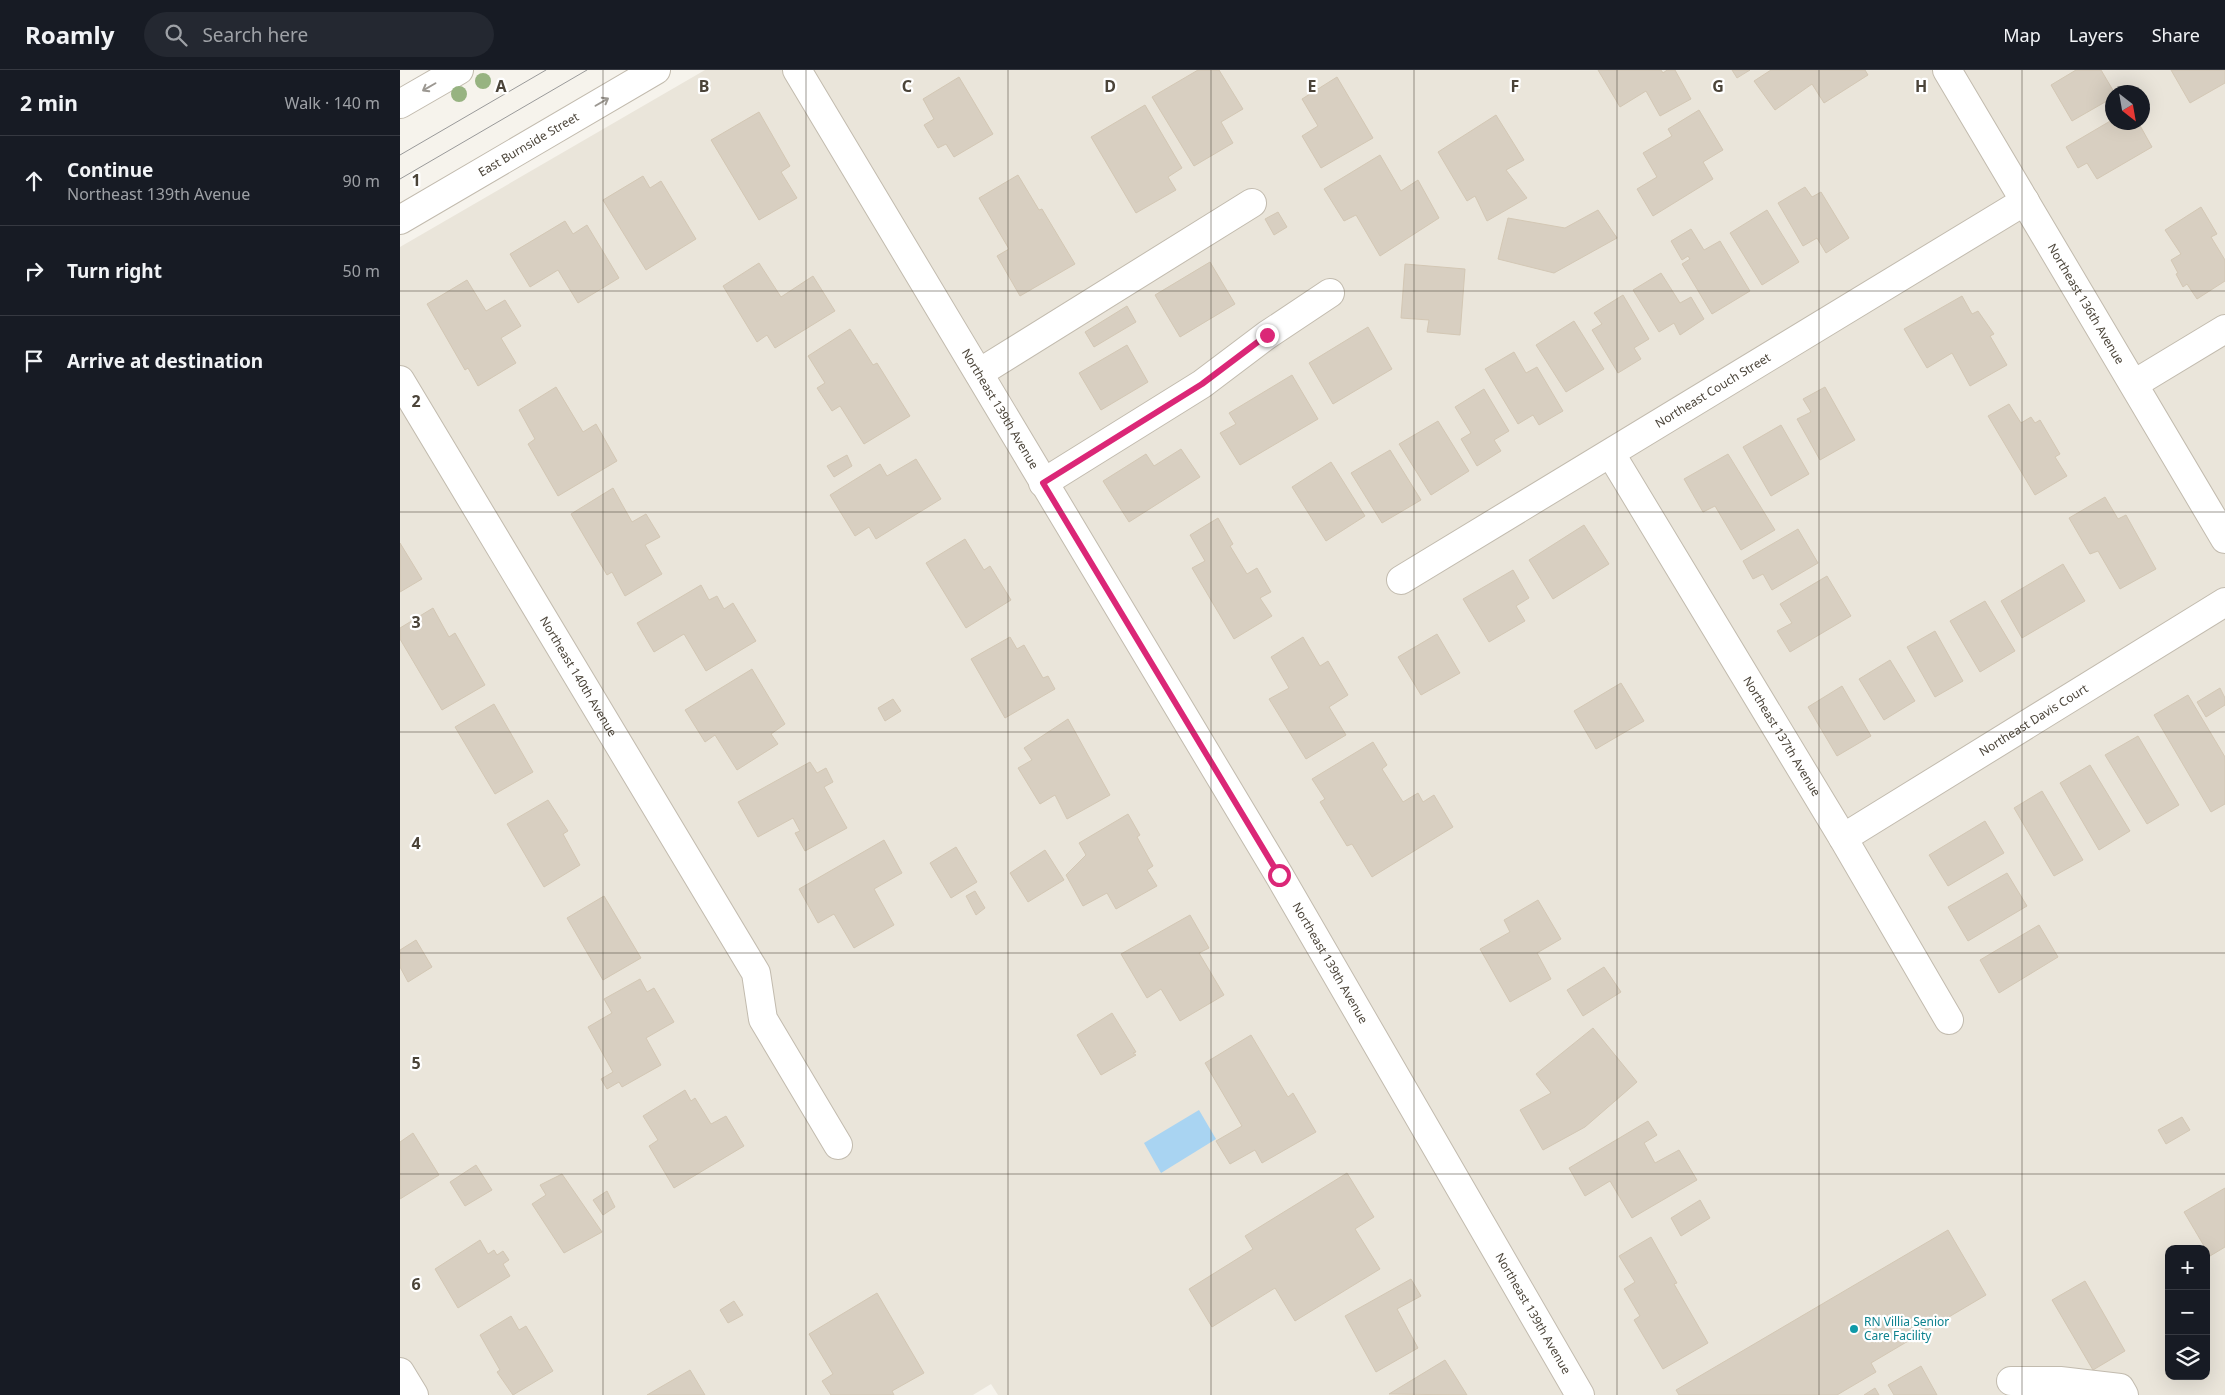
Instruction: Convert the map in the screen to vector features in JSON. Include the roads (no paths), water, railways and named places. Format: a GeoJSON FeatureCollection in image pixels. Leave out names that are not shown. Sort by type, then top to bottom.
{"type":"FeatureCollection","features":[{"type":"Feature","properties":{"kind":"street"},"geometry":{"type":"LineString","coordinates":[[400,104],[459,70]]}},
{"type":"Feature","properties":{"kind":"street","name":"East Burnside Street"},"geometry":{"type":"LineString","coordinates":[[400,220],[656,70]]}},
{"type":"Feature","properties":{"kind":"street","name":"Northeast 139th Avenue"},"geometry":{"type":"LineString","coordinates":[[797,70],[1274,867],[1580,1395]]}},
{"type":"Feature","properties":{"kind":"street","name":"Northeast 136th Avenue"},"geometry":{"type":"LineString","coordinates":[[1947,70],[2225,539]]}},
{"type":"Feature","properties":{"kind":"street","name":"Northeast Couch Street"},"geometry":{"type":"LineString","coordinates":[[1401,580],[2025,201]]}},
{"type":"Feature","properties":{"kind":"street"},"geometry":{"type":"LineString","coordinates":[[979,373],[1252,203]]}},
{"type":"Feature","properties":{"kind":"street"},"geometry":{"type":"LineString","coordinates":[[1043,483],[1202,384],[1267,335],[1330,294]]}},
{"type":"Feature","properties":{"kind":"street"},"geometry":{"type":"LineString","coordinates":[[2134,384],[2225,329]]}},
{"type":"Feature","properties":{"kind":"street","name":"Northeast 140th Avenue"},"geometry":{"type":"LineString","coordinates":[[400,380],[756,973],[763,1019],[838,1145]]}},
{"type":"Feature","properties":{"kind":"street","name":"Northeast 137th Avenue"},"geometry":{"type":"LineString","coordinates":[[1611,454],[1843,838],[1949,1020]]}},
{"type":"Feature","properties":{"kind":"street","name":"Northeast Davis Court"},"geometry":{"type":"LineString","coordinates":[[1843,838],[2225,602]]}},
{"type":"Feature","properties":{"kind":"street"},"geometry":{"type":"LineString","coordinates":[[400,1372],[414,1395]]}},
{"type":"Feature","properties":{"kind":"street"},"geometry":{"type":"LineString","coordinates":[[2012,1381],[2060,1381],[2120,1388],[2124,1395]]}},
{"type":"Feature","properties":{"kind":"water"},"geometry":{"type":"Polygon","coordinates":[[[1199,1110],[1216,1139],[1161,1173],[1144,1143],[1199,1110]]]}},
{"type":"Feature","properties":{"kind":"tram line"},"geometry":{"type":"LineString","coordinates":[[400,155],[546,70]]}},
{"type":"Feature","properties":{"kind":"tram line"},"geometry":{"type":"LineString","coordinates":[[400,179],[587,70]]}},
{"type":"Feature","properties":{"kind":"place","name":"RN Villia Senior Care Facility"},"geometry":{"type":"Point","coordinates":[1854,1329]}}]}
